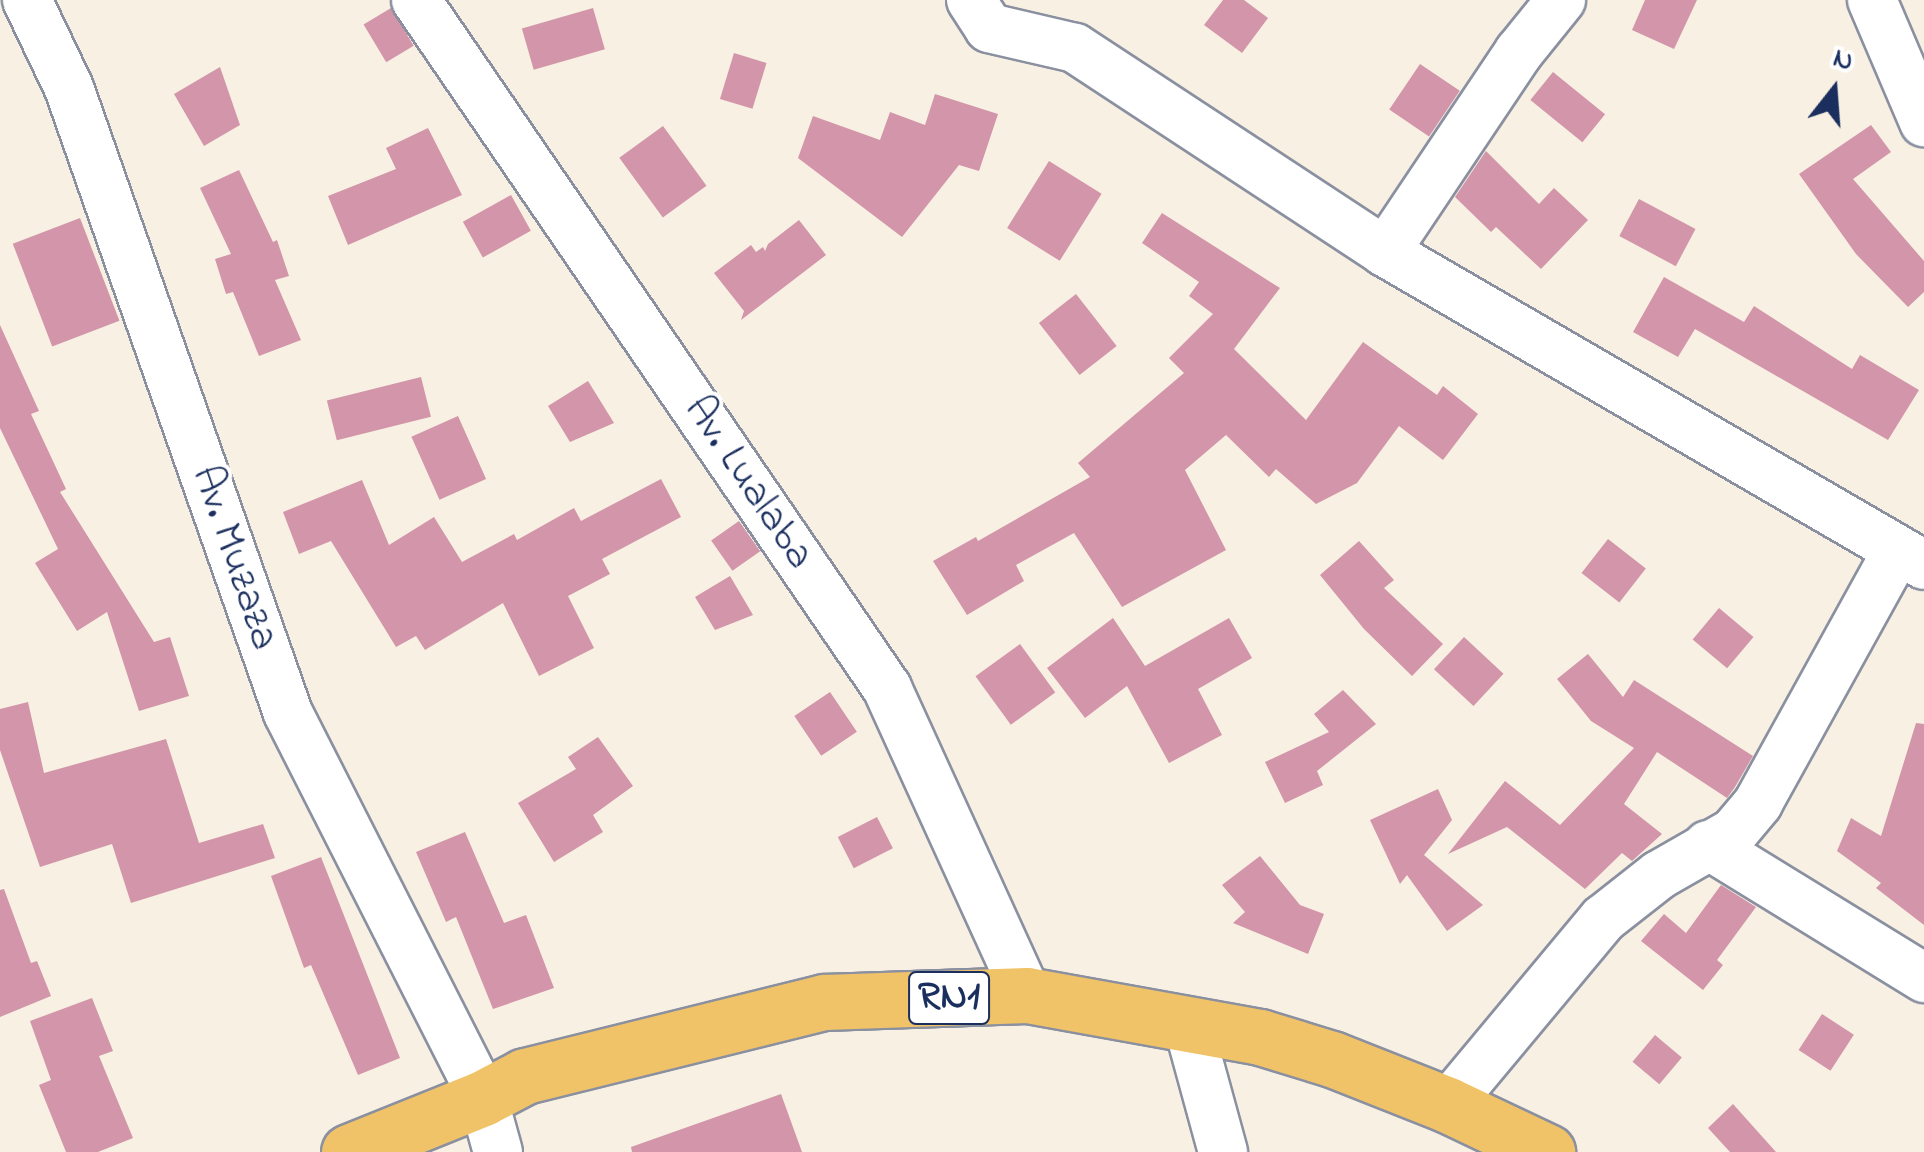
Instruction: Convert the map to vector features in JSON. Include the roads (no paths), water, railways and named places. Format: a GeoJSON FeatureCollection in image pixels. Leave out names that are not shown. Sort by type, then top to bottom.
{"type":"FeatureCollection","features":[{"type":"Feature","properties":{"kind":"highway","name":"RN1"},"geometry":{"type":"LineString","coordinates":[[349,1152],[483,1098],[524,1076],[824,1002],[1028,995],[1260,1037],[1332,1058],[1448,1105],[1547,1152]]}},
{"type":"Feature","properties":{"kind":"street","name":"Av. Muzaza"},"geometry":{"type":"LineString","coordinates":[[28,0],[68,88],[288,712],[483,1098],[498,1152]]}},
{"type":"Feature","properties":{"kind":"street","name":"Av. Lualaba"},"geometry":{"type":"LineString","coordinates":[[416,0],[887,688],[1028,995]]}},
{"type":"Feature","properties":{"kind":"street"},"geometry":{"type":"LineString","coordinates":[[972,0],[989,28],[1075,48],[1385,252],[1911,558],[1758,804],[1734,832],[1708,845],[1603,919],[1448,1105]]}},
{"type":"Feature","properties":{"kind":"street"},"geometry":{"type":"LineString","coordinates":[[1385,252],[1519,52],[1560,0]]}},
{"type":"Feature","properties":{"kind":"street"},"geometry":{"type":"LineString","coordinates":[[1872,0],[1924,122]]}},
{"type":"Feature","properties":{"kind":"street"},"geometry":{"type":"LineString","coordinates":[[1708,845],[1924,978]]}},
{"type":"Feature","properties":{"kind":"street"},"geometry":{"type":"LineString","coordinates":[[1188,1024],[1223,1152]]}}]}
